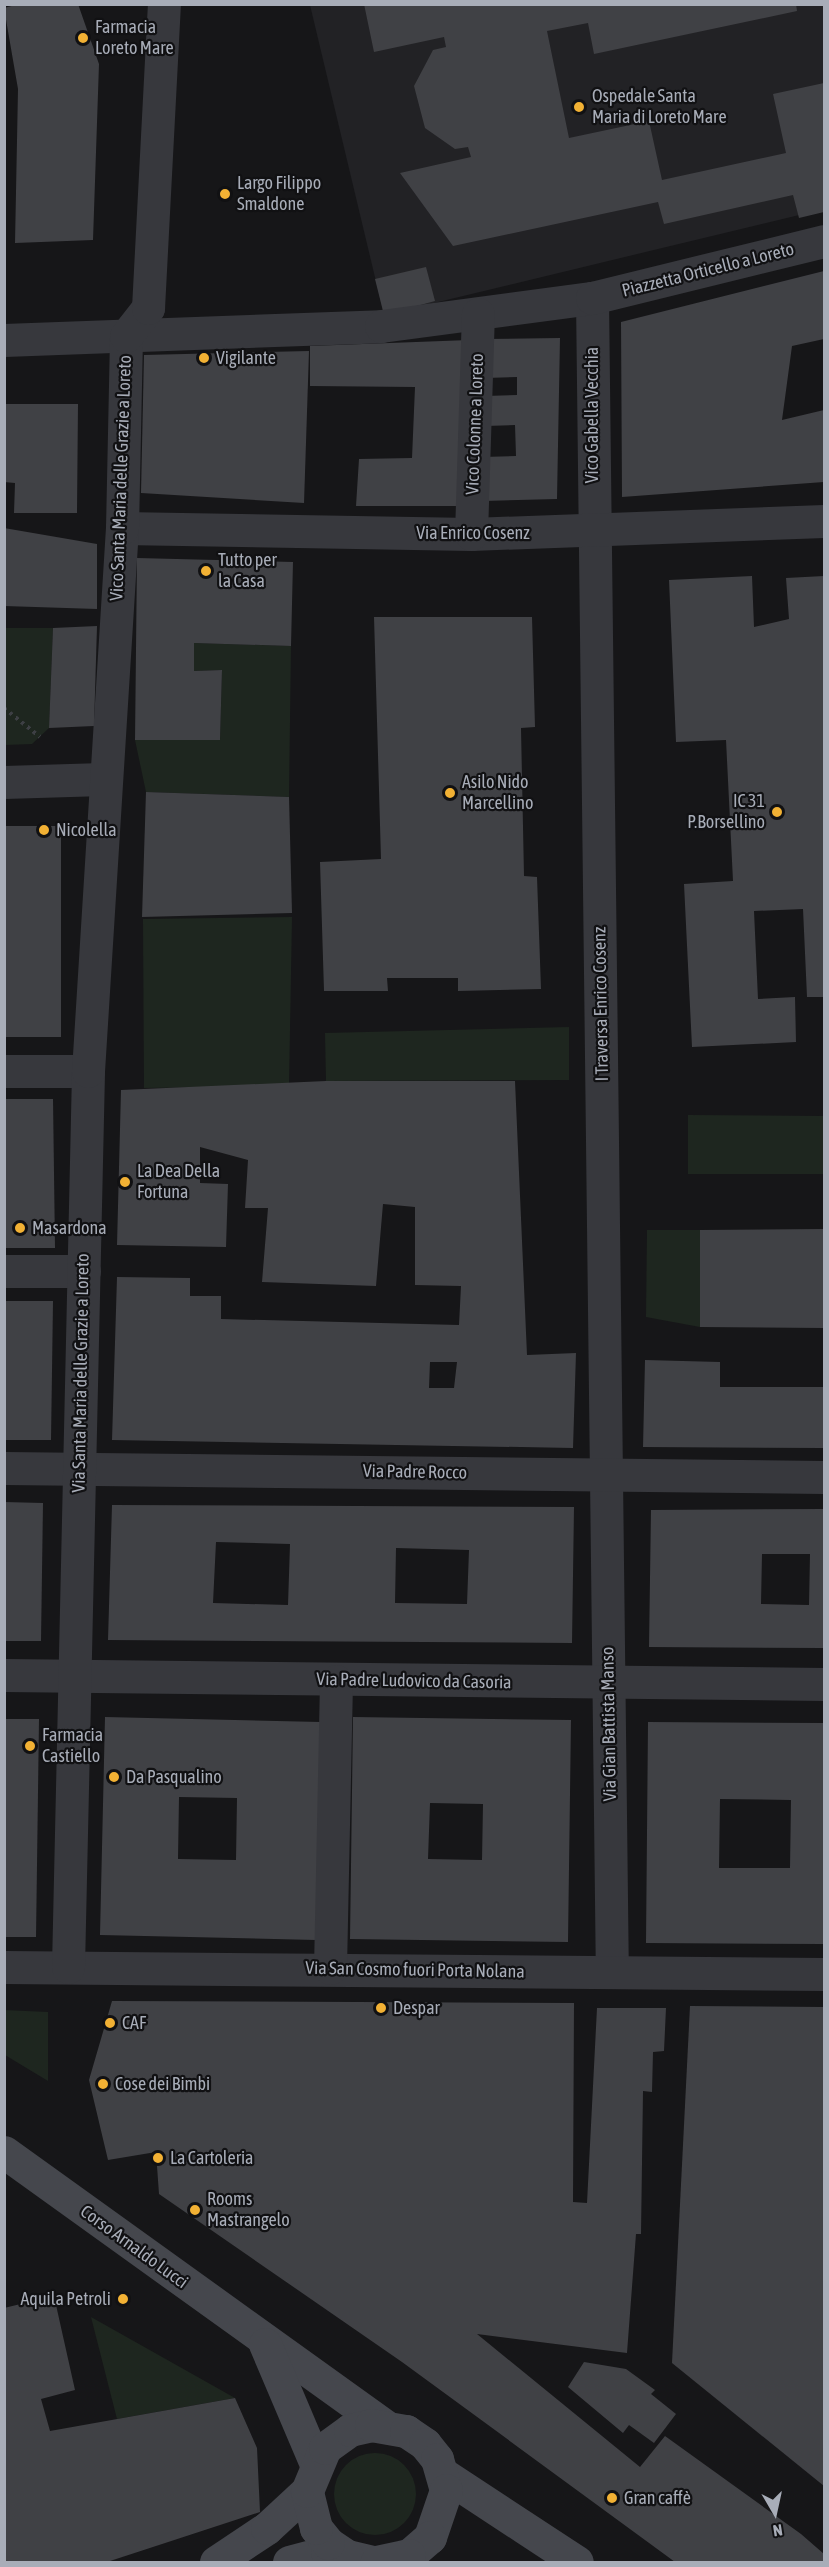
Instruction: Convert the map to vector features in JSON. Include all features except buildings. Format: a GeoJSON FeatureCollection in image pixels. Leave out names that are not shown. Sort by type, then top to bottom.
{"type":"FeatureCollection","features":[{"type":"Feature","properties":{"kind":"main road","name":"Corso Arnaldo Lucci"},"geometry":{"type":"LineString","coordinates":[[4,2152],[264,2342],[385,2426]]}},
{"type":"Feature","properties":{"kind":"main road"},"geometry":{"type":"LineString","coordinates":[[264,2342],[311,2476],[316,2528],[373,2560],[417,2549],[439,2522],[445,2505],[443,2474]]}},
{"type":"Feature","properties":{"kind":"main road"},"geometry":{"type":"LineString","coordinates":[[216,2562],[267,2528],[350,2430],[385,2426],[425,2444],[443,2474],[578,2562]]}},
{"type":"Feature","properties":{"kind":"main road"},"geometry":{"type":"LineString","coordinates":[[289,2562],[327,2552],[373,2560],[439,2562]]}},
{"type":"Feature","properties":{"kind":"street","name":"Vico Santa Maria delle Grazie a Loreto"},"geometry":{"type":"LineString","coordinates":[[103,779],[122,528],[126,336],[148,308],[164,4]]}},
{"type":"Feature","properties":{"kind":"street","name":"Piazzetta Orticello a Loreto"},"geometry":{"type":"LineString","coordinates":[[4,340],[370,326],[478,314],[592,298],[825,242]]}},
{"type":"Feature","properties":{"kind":"street","name":"Vico Gabella Vecchia"},"geometry":{"type":"LineString","coordinates":[[592,298],[592,533]]}},
{"type":"Feature","properties":{"kind":"street","name":"Vico Colonne a Loreto"},"geometry":{"type":"LineString","coordinates":[[471,534],[478,314]]}},
{"type":"Feature","properties":{"kind":"street","name":"Via Enrico Cosenz"},"geometry":{"type":"LineString","coordinates":[[122,528],[471,534],[592,533],[825,521]]}},
{"type":"Feature","properties":{"kind":"street","name":"I Traversa Enrico Cosenz"},"geometry":{"type":"LineString","coordinates":[[592,533],[609,1475]]}},
{"type":"Feature","properties":{"kind":"street"},"geometry":{"type":"LineString","coordinates":[[4,782],[103,779]]}},
{"type":"Feature","properties":{"kind":"street","name":"Via Santa Maria delle Grazie a Loreto"},"geometry":{"type":"LineString","coordinates":[[68,1967],[88,1071],[103,779]]}},
{"type":"Feature","properties":{"kind":"street"},"geometry":{"type":"LineString","coordinates":[[4,1071],[88,1071]]}},
{"type":"Feature","properties":{"kind":"street"},"geometry":{"type":"LineString","coordinates":[[4,1271],[84,1271]]}},
{"type":"Feature","properties":{"kind":"street","name":"Via Padre Rocco"},"geometry":{"type":"LineString","coordinates":[[4,1468],[825,1477]]}},
{"type":"Feature","properties":{"kind":"street","name":"Via Gian Battista Manso"},"geometry":{"type":"LineString","coordinates":[[609,1475],[607,1683],[612,1972]]}},
{"type":"Feature","properties":{"kind":"street","name":"Via Padre Ludovico da Casoria"},"geometry":{"type":"LineString","coordinates":[[4,1675],[336,1681],[825,1684]]}},
{"type":"Feature","properties":{"kind":"street"},"geometry":{"type":"LineString","coordinates":[[330,1968],[336,1681]]}},
{"type":"Feature","properties":{"kind":"street","name":"Via San Cosmo fuori Porta Nolana"},"geometry":{"type":"LineString","coordinates":[[4,1967],[825,1974]]}},
{"type":"Feature","properties":{"kind":"path"},"geometry":{"type":"LineString","coordinates":[[4,708],[40,737]]}},
{"type":"Feature","properties":{"kind":"shaded area","name":"Ospedale Santa Maria di Loreto Mare"},"geometry":{"type":"Polygon","coordinates":[[[310,5],[824,5],[824,209],[384,315],[310,5]]]}},
{"type":"Feature","properties":{"kind":"shaded area"},"geometry":{"type":"Polygon","coordinates":[[[5,628],[53,628],[49,728],[32,744],[5,745],[5,628]]]}},
{"type":"Feature","properties":{"kind":"shaded area"},"geometry":{"type":"Polygon","coordinates":[[[194,643],[291,646],[289,797],[146,792],[135,740],[220,740],[222,670],[194,671],[194,643]]]}},
{"type":"Feature","properties":{"kind":"shaded area"},"geometry":{"type":"Polygon","coordinates":[[[292,917],[289,1086],[144,1088],[143,919],[292,917]]]}},
{"type":"Feature","properties":{"kind":"shaded area"},"geometry":{"type":"Polygon","coordinates":[[[569,1027],[569,1080],[326,1081],[325,1033],[569,1027]]]}},
{"type":"Feature","properties":{"kind":"shaded area"},"geometry":{"type":"Polygon","coordinates":[[[688,1115],[824,1116],[824,1174],[688,1174],[688,1115]]]}},
{"type":"Feature","properties":{"kind":"shaded area"},"geometry":{"type":"Polygon","coordinates":[[[647,1230],[700,1230],[700,1327],[646,1317],[647,1230]]]}},
{"type":"Feature","properties":{"kind":"shaded area"},"geometry":{"type":"Polygon","coordinates":[[[4,2010],[48,2012],[48,2081],[5,2055],[4,2010]]]}},
{"type":"Feature","properties":{"kind":"shaded area"},"geometry":{"type":"Polygon","coordinates":[[[91,2317],[235,2398],[117,2419],[91,2317]]]}},
{"type":"Feature","properties":{"kind":"shaded area"},"geometry":{"type":"Polygon","coordinates":[[[367,2453],[383,2453],[398,2460],[409,2471],[416,2486],[413,2510],[404,2523],[383,2535],[367,2535],[352,2528],[341,2517],[334,2502],[334,2486],[341,2471],[352,2460],[367,2453]]]}},
{"type":"Feature","properties":{"kind":"place","name":"Farmacia Loreto Mare"},"geometry":{"type":"Point","coordinates":[83,38]}},
{"type":"Feature","properties":{"kind":"place","name":"Ospedale Santa Maria di Loreto Mare"},"geometry":{"type":"Point","coordinates":[579,107]}},
{"type":"Feature","properties":{"kind":"place","name":"Largo Filippo Smaldone"},"geometry":{"type":"Point","coordinates":[225,194]}},
{"type":"Feature","properties":{"kind":"place","name":"Vigilante"},"geometry":{"type":"Point","coordinates":[204,358]}},
{"type":"Feature","properties":{"kind":"place","name":"Tutto per la Casa"},"geometry":{"type":"Point","coordinates":[206,571]}},
{"type":"Feature","properties":{"kind":"place","name":"Asilo Nido Marcellino"},"geometry":{"type":"Point","coordinates":[450,793]}},
{"type":"Feature","properties":{"kind":"place","name":"IC 31 P.Borsellino"},"geometry":{"type":"Point","coordinates":[777,812]}},
{"type":"Feature","properties":{"kind":"place","name":"Nicolella"},"geometry":{"type":"Point","coordinates":[44,830]}},
{"type":"Feature","properties":{"kind":"place","name":"La Dea Della Fortuna"},"geometry":{"type":"Point","coordinates":[125,1182]}},
{"type":"Feature","properties":{"kind":"place","name":"Masardona"},"geometry":{"type":"Point","coordinates":[20,1228]}},
{"type":"Feature","properties":{"kind":"place","name":"Farmacia Castiello"},"geometry":{"type":"Point","coordinates":[30,1746]}},
{"type":"Feature","properties":{"kind":"place","name":"Da Pasqualino"},"geometry":{"type":"Point","coordinates":[114,1777]}},
{"type":"Feature","properties":{"kind":"place","name":"Despar"},"geometry":{"type":"Point","coordinates":[381,2008]}},
{"type":"Feature","properties":{"kind":"place","name":"CAF"},"geometry":{"type":"Point","coordinates":[110,2023]}},
{"type":"Feature","properties":{"kind":"place","name":"Cose dei Bimbi"},"geometry":{"type":"Point","coordinates":[103,2084]}},
{"type":"Feature","properties":{"kind":"place","name":"La Cartoleria"},"geometry":{"type":"Point","coordinates":[158,2158]}},
{"type":"Feature","properties":{"kind":"place","name":"Rooms Mastrangelo"},"geometry":{"type":"Point","coordinates":[195,2210]}},
{"type":"Feature","properties":{"kind":"place","name":"Aquila Petroli"},"geometry":{"type":"Point","coordinates":[123,2299]}},
{"type":"Feature","properties":{"kind":"place","name":"Gran caffè"},"geometry":{"type":"Point","coordinates":[612,2498]}}]}
